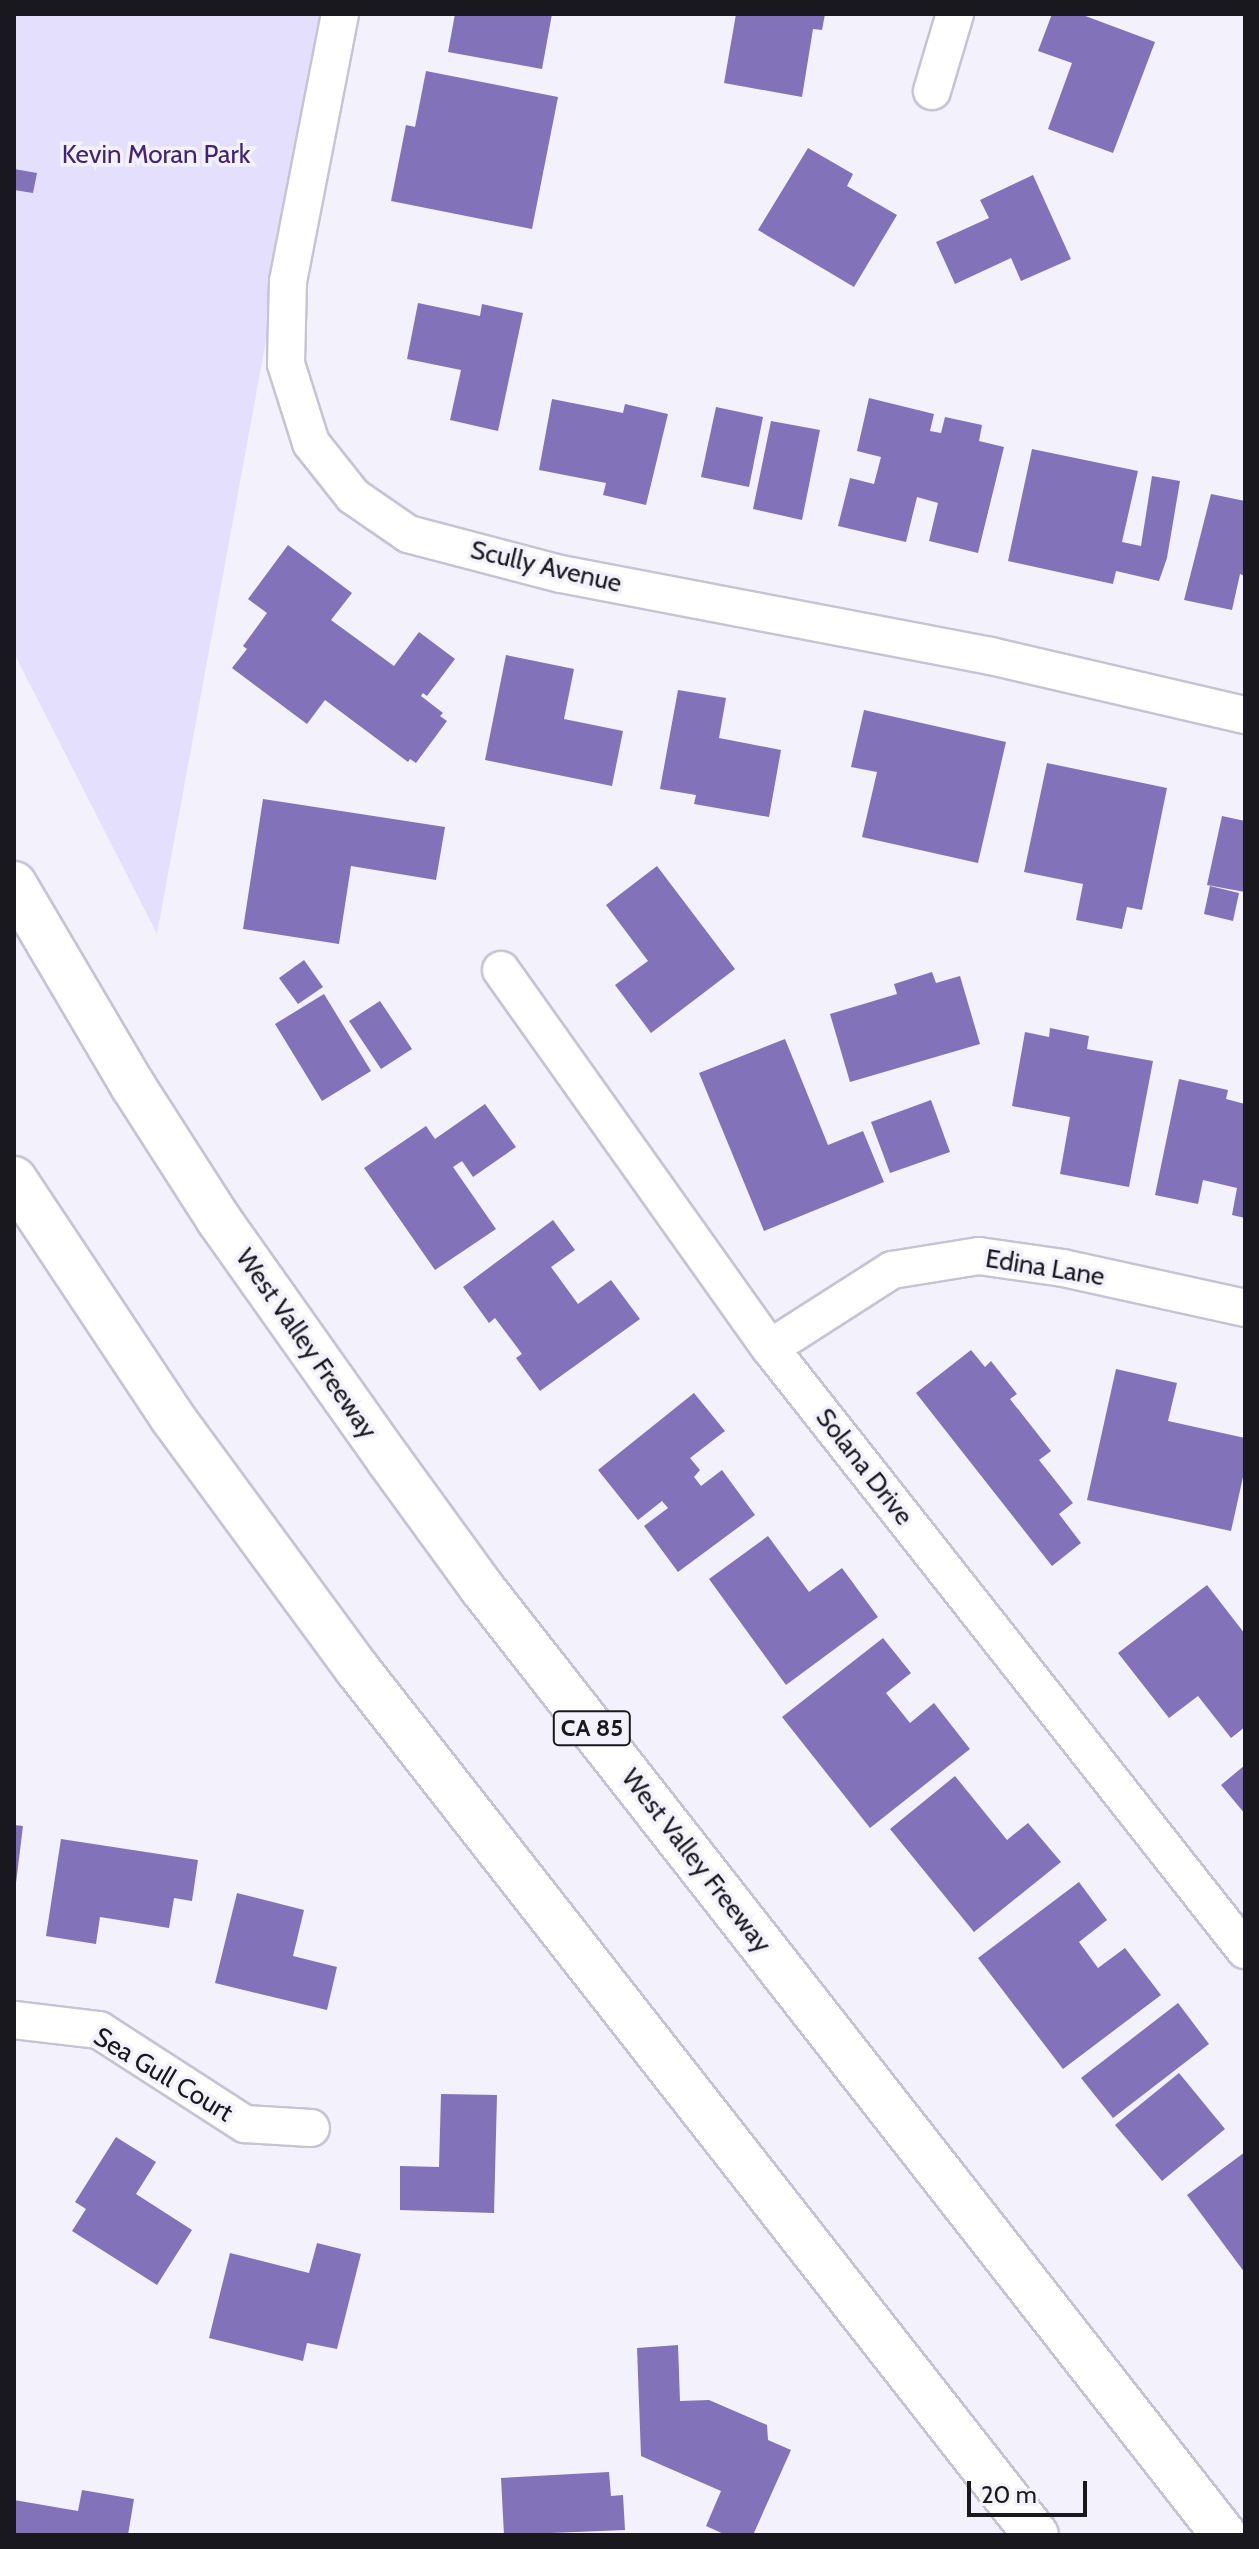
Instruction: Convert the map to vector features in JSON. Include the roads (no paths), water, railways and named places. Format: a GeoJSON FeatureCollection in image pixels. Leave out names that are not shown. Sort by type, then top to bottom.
{"type":"FeatureCollection","features":[{"type":"Feature","properties":{"kind":"highway","name":"West Valley Freeway"},"geometry":{"type":"LineString","coordinates":[[14,884],[133,1086],[219,1220],[407,1486],[492,1600],[1224,2535]]}},
{"type":"Feature","properties":{"kind":"highway"},"geometry":{"type":"LineString","coordinates":[[14,1179],[172,1417],[358,1670],[1036,2535]]}},
{"type":"Feature","properties":{"kind":"street","name":"Scully Avenue"},"geometry":{"type":"LineString","coordinates":[[340,14],[288,281],[286,364],[311,443],[353,496],[408,534],[561,574],[991,656],[1245,715]]}},
{"type":"Feature","properties":{"kind":"street"},"geometry":{"type":"LineString","coordinates":[[932,91],[955,14]]}},
{"type":"Feature","properties":{"kind":"street","name":"Solana Drive"},"geometry":{"type":"LineString","coordinates":[[501,970],[770,1348],[1245,1950]]}},
{"type":"Feature","properties":{"kind":"street","name":"Edina Lane"},"geometry":{"type":"LineString","coordinates":[[770,1348],[892,1270],[979,1256],[1063,1268],[1245,1308]]}},
{"type":"Feature","properties":{"kind":"street","name":"Sea Gull Court"},"geometry":{"type":"LineString","coordinates":[[14,2020],[99,2030],[245,2124],[311,2128]]}},
{"type":"Feature","properties":{"kind":"park label","name":"Kevin Moran Park"},"geometry":{"type":"Point","coordinates":[156,155]}}]}
